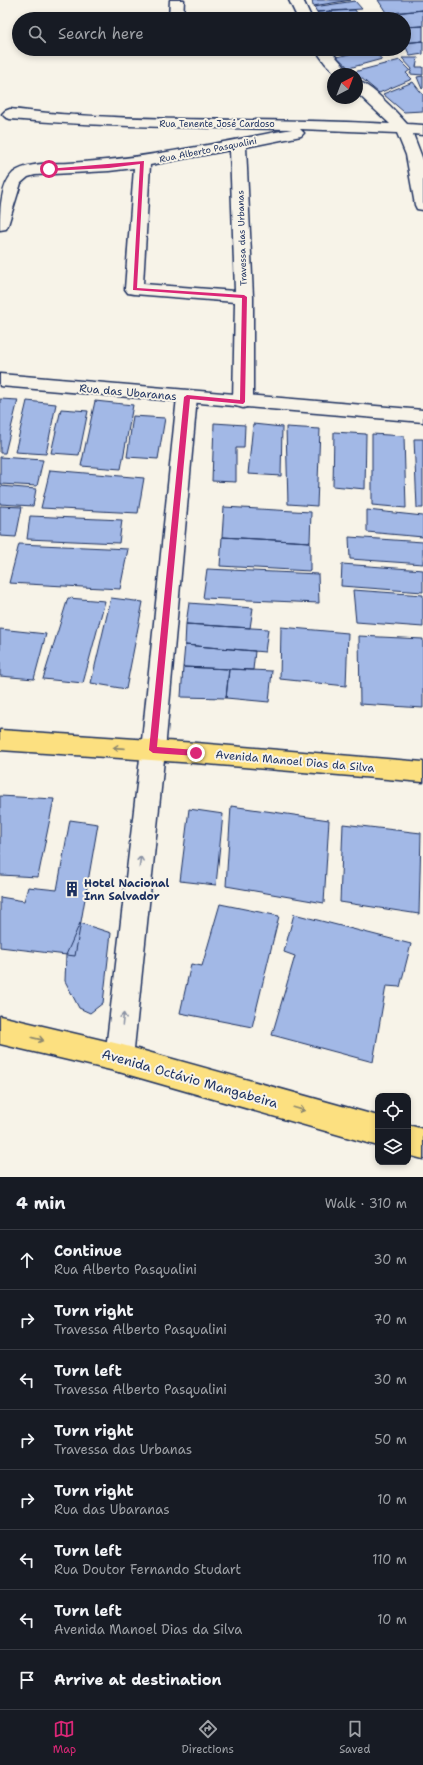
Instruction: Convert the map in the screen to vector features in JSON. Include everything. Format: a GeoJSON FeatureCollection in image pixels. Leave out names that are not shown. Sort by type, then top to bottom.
{"type":"FeatureCollection","features":[{"type":"Feature","properties":{"kind":"main road","name":"Avenida Manoel Dias da Silva"},"geometry":{"type":"LineString","coordinates":[[0,740],[153,750],[423,772]]}},
{"type":"Feature","properties":{"kind":"main road","name":"Avenida Octávio Mangabeira"},"geometry":{"type":"LineString","coordinates":[[0,1030],[119,1058],[375,1130]]}},
{"type":"Feature","properties":{"kind":"main road"},"geometry":{"type":"LineString","coordinates":[[411,1141],[423,1144]]}},
{"type":"Feature","properties":{"kind":"street"},"geometry":{"type":"LineString","coordinates":[[176,12],[177,0]]}},
{"type":"Feature","properties":{"kind":"street"},"geometry":{"type":"LineString","coordinates":[[296,0],[302,12]]}},
{"type":"Feature","properties":{"kind":"street"},"geometry":{"type":"LineString","coordinates":[[327,56],[338,68]]}},
{"type":"Feature","properties":{"kind":"street"},"geometry":{"type":"LineString","coordinates":[[363,91],[402,128],[409,141],[414,157],[423,205]]}},
{"type":"Feature","properties":{"kind":"street","name":"Rua Tenente José Cardoso"},"geometry":{"type":"LineString","coordinates":[[10,114],[77,120],[160,124],[332,125],[423,130]]}},
{"type":"Feature","properties":{"kind":"street","name":"Rua Alberto Pasqualini"},"geometry":{"type":"LineString","coordinates":[[0,225],[3,204],[13,182],[17,177],[24,173],[35,170],[109,166],[142,162],[238,145],[332,125]]}},
{"type":"Feature","properties":{"kind":"street","name":"Travessa das Urbanas"},"geometry":{"type":"LineString","coordinates":[[238,145],[244,297],[243,402]]}},
{"type":"Feature","properties":{"kind":"street"},"geometry":{"type":"LineString","coordinates":[[142,162],[134,289],[244,297]]}},
{"type":"Feature","properties":{"kind":"street","name":"Rua das Ubaranas"},"geometry":{"type":"LineString","coordinates":[[0,380],[243,402],[423,416]]}},
{"type":"Feature","properties":{"kind":"street"},"geometry":{"type":"LineString","coordinates":[[119,1058],[153,750],[187,397]]}},
{"type":"Feature","properties":{"kind":"building"},"geometry":{"type":"Polygon","coordinates":[[[312,0],[351,0],[313,6],[312,0]]]}},
{"type":"Feature","properties":{"kind":"building"},"geometry":{"type":"Polygon","coordinates":[[[378,0],[423,0],[423,10],[386,12],[378,0]]]}},
{"type":"Feature","properties":{"kind":"building"},"geometry":{"type":"Polygon","coordinates":[[[355,1],[362,9],[317,12],[314,7],[355,1]]]}},
{"type":"Feature","properties":{"kind":"building"},"geometry":{"type":"Polygon","coordinates":[[[355,10],[356,12],[317,12],[355,10]]]}},
{"type":"Feature","properties":{"kind":"building"},"geometry":{"type":"Polygon","coordinates":[[[423,10],[423,26],[411,27],[411,12],[402,12],[423,10]]]}},
{"type":"Feature","properties":{"kind":"building"},"geometry":{"type":"Polygon","coordinates":[[[423,26],[423,41],[411,42],[411,27],[423,26]]]}},
{"type":"Feature","properties":{"kind":"building"},"geometry":{"type":"Polygon","coordinates":[[[423,41],[423,54],[411,56],[411,42],[423,41]]]}},
{"type":"Feature","properties":{"kind":"building"},"geometry":{"type":"Polygon","coordinates":[[[378,56],[382,59],[349,68],[337,57],[378,56]]]}},
{"type":"Feature","properties":{"kind":"building"},"geometry":{"type":"Polygon","coordinates":[[[402,58],[418,58],[416,67],[423,67],[423,75],[410,74],[412,69],[402,58]]]}},
{"type":"Feature","properties":{"kind":"building"},"geometry":{"type":"Polygon","coordinates":[[[400,60],[410,70],[406,73],[412,79],[379,93],[363,80],[363,70],[400,60]]]}},
{"type":"Feature","properties":{"kind":"building"},"geometry":{"type":"Polygon","coordinates":[[[423,76],[423,88],[422,89],[417,77],[423,76]]]}},
{"type":"Feature","properties":{"kind":"building"},"geometry":{"type":"Polygon","coordinates":[[[413,82],[423,95],[423,111],[404,112],[383,94],[413,82]]]}},
{"type":"Feature","properties":{"kind":"building"},"geometry":{"type":"Polygon","coordinates":[[[0,399],[18,400],[5,453],[0,453],[0,399]]]}},
{"type":"Feature","properties":{"kind":"building"},"geometry":{"type":"Polygon","coordinates":[[[27,401],[56,404],[46,454],[15,452],[27,401]]]}},
{"type":"Feature","properties":{"kind":"building"},"geometry":{"type":"Polygon","coordinates":[[[95,401],[133,405],[121,469],[81,466],[95,401]]]}},
{"type":"Feature","properties":{"kind":"building"},"geometry":{"type":"Polygon","coordinates":[[[61,409],[88,411],[79,455],[51,453],[61,409]]]}},
{"type":"Feature","properties":{"kind":"building"},"geometry":{"type":"Polygon","coordinates":[[[133,416],[165,418],[158,459],[127,457],[133,416]]]}},
{"type":"Feature","properties":{"kind":"building"},"geometry":{"type":"Polygon","coordinates":[[[214,423],[245,425],[244,448],[236,448],[236,482],[212,481],[214,423]]]}},
{"type":"Feature","properties":{"kind":"building"},"geometry":{"type":"Polygon","coordinates":[[[253,424],[282,427],[281,476],[248,474],[253,424]]]}},
{"type":"Feature","properties":{"kind":"building"},"geometry":{"type":"Polygon","coordinates":[[[286,427],[320,429],[317,506],[288,504],[286,427]]]}},
{"type":"Feature","properties":{"kind":"building"},"geometry":{"type":"Polygon","coordinates":[[[334,432],[366,434],[365,489],[333,486],[334,432]]]}},
{"type":"Feature","properties":{"kind":"building"},"geometry":{"type":"Polygon","coordinates":[[[372,434],[404,436],[406,508],[372,505],[372,434]]]}},
{"type":"Feature","properties":{"kind":"building"},"geometry":{"type":"Polygon","coordinates":[[[414,439],[423,439],[423,508],[417,508],[414,439]]]}},
{"type":"Feature","properties":{"kind":"building"},"geometry":{"type":"Polygon","coordinates":[[[0,457],[43,460],[37,486],[0,484],[0,457]]]}},
{"type":"Feature","properties":{"kind":"building"},"geometry":{"type":"Polygon","coordinates":[[[50,470],[144,478],[138,513],[41,508],[50,470]]]}},
{"type":"Feature","properties":{"kind":"building"},"geometry":{"type":"Polygon","coordinates":[[[0,486],[36,489],[33,506],[0,504],[0,486]]]}},
{"type":"Feature","properties":{"kind":"building"},"geometry":{"type":"Polygon","coordinates":[[[0,506],[22,507],[16,537],[0,536],[0,506]]]}},
{"type":"Feature","properties":{"kind":"building"},"geometry":{"type":"Polygon","coordinates":[[[224,507],[311,512],[310,542],[222,537],[224,507]]]}},
{"type":"Feature","properties":{"kind":"building"},"geometry":{"type":"Polygon","coordinates":[[[367,510],[423,516],[423,537],[367,532],[367,510]]]}},
{"type":"Feature","properties":{"kind":"building"},"geometry":{"type":"Polygon","coordinates":[[[30,516],[122,520],[119,543],[27,539],[30,516]]]}},
{"type":"Feature","properties":{"kind":"building"},"geometry":{"type":"Polygon","coordinates":[[[222,537],[310,542],[310,571],[220,566],[222,537]]]}},
{"type":"Feature","properties":{"kind":"building"},"geometry":{"type":"Polygon","coordinates":[[[349,537],[423,542],[423,564],[350,559],[349,537]]]}},
{"type":"Feature","properties":{"kind":"building"},"geometry":{"type":"Polygon","coordinates":[[[19,544],[128,549],[120,589],[9,583],[19,544]]]}},
{"type":"Feature","properties":{"kind":"building"},"geometry":{"type":"Polygon","coordinates":[[[342,564],[423,570],[423,592],[341,586],[342,564]]]}},
{"type":"Feature","properties":{"kind":"building"},"geometry":{"type":"Polygon","coordinates":[[[207,569],[318,574],[319,603],[203,598],[207,569]]]}},
{"type":"Feature","properties":{"kind":"building"},"geometry":{"type":"Polygon","coordinates":[[[353,590],[423,595],[423,627],[356,622],[353,590]]]}},
{"type":"Feature","properties":{"kind":"building"},"geometry":{"type":"Polygon","coordinates":[[[68,598],[105,601],[83,683],[43,679],[68,598]]]}},
{"type":"Feature","properties":{"kind":"building"},"geometry":{"type":"Polygon","coordinates":[[[111,598],[143,602],[126,689],[91,683],[111,598]]]}},
{"type":"Feature","properties":{"kind":"building"},"geometry":{"type":"Polygon","coordinates":[[[189,603],[253,608],[250,628],[186,624],[189,603]]]}},
{"type":"Feature","properties":{"kind":"building"},"geometry":{"type":"Polygon","coordinates":[[[186,624],[268,629],[265,652],[185,645],[186,624]]]}},
{"type":"Feature","properties":{"kind":"building"},"geometry":{"type":"Polygon","coordinates":[[[281,627],[348,633],[346,686],[280,679],[281,627]]]}},
{"type":"Feature","properties":{"kind":"building"},"geometry":{"type":"Polygon","coordinates":[[[0,629],[46,634],[34,679],[0,676],[0,629]]]}},
{"type":"Feature","properties":{"kind":"building"},"geometry":{"type":"Polygon","coordinates":[[[359,636],[423,639],[423,708],[360,704],[359,636]]]}},
{"type":"Feature","properties":{"kind":"building"},"geometry":{"type":"Polygon","coordinates":[[[185,645],[255,651],[253,670],[183,667],[185,645]]]}},
{"type":"Feature","properties":{"kind":"building"},"geometry":{"type":"Polygon","coordinates":[[[183,667],[229,669],[226,698],[181,697],[183,667]]]}},
{"type":"Feature","properties":{"kind":"building"},"geometry":{"type":"Polygon","coordinates":[[[229,669],[272,671],[269,702],[226,698],[229,669]]]}},
{"type":"Feature","properties":{"kind":"building"},"geometry":{"type":"Polygon","coordinates":[[[0,796],[54,799],[38,877],[0,875],[0,796]]]}},
{"type":"Feature","properties":{"kind":"building"},"geometry":{"type":"Polygon","coordinates":[[[231,806],[329,820],[324,903],[226,886],[231,806]]]}},
{"type":"Feature","properties":{"kind":"building"},"geometry":{"type":"Polygon","coordinates":[[[189,809],[223,814],[216,885],[180,881],[189,809]]]}},
{"type":"Feature","properties":{"kind":"building","name":"Hotel Nacional Inn Salvador"},"geometry":{"type":"Polygon","coordinates":[[[70,820],[98,824],[75,956],[0,947],[0,897],[24,901],[28,887],[57,890],[70,820]]]}},
{"type":"Feature","properties":{"kind":"building"},"geometry":{"type":"Polygon","coordinates":[[[343,824],[421,833],[419,914],[340,902],[343,824]]]}},
{"type":"Feature","properties":{"kind":"building"},"geometry":{"type":"Polygon","coordinates":[[[220,904],[279,916],[252,1027],[180,1013],[191,964],[202,966],[220,904]]]}},
{"type":"Feature","properties":{"kind":"building"},"geometry":{"type":"Polygon","coordinates":[[[294,914],[411,944],[400,987],[386,986],[373,1062],[272,1035],[295,956],[284,952],[294,914]]]}},
{"type":"Feature","properties":{"kind":"building"},"geometry":{"type":"Polygon","coordinates":[[[80,923],[111,933],[103,1003],[90,1013],[79,1008],[65,981],[66,955],[80,923]]]}},
{"type":"Feature","properties":{"kind":"place","name":"Hotel Nacional Inn Salvador"},"geometry":{"type":"Point","coordinates":[72,889]}},
{"type":"Feature","properties":{"kind":"route"},"geometry":{"type":"LineString","coordinates":[[49,169],[109,166],[142,162],[134,289],[244,297],[243,402],[187,397],[153,750],[196,753]]}}]}
